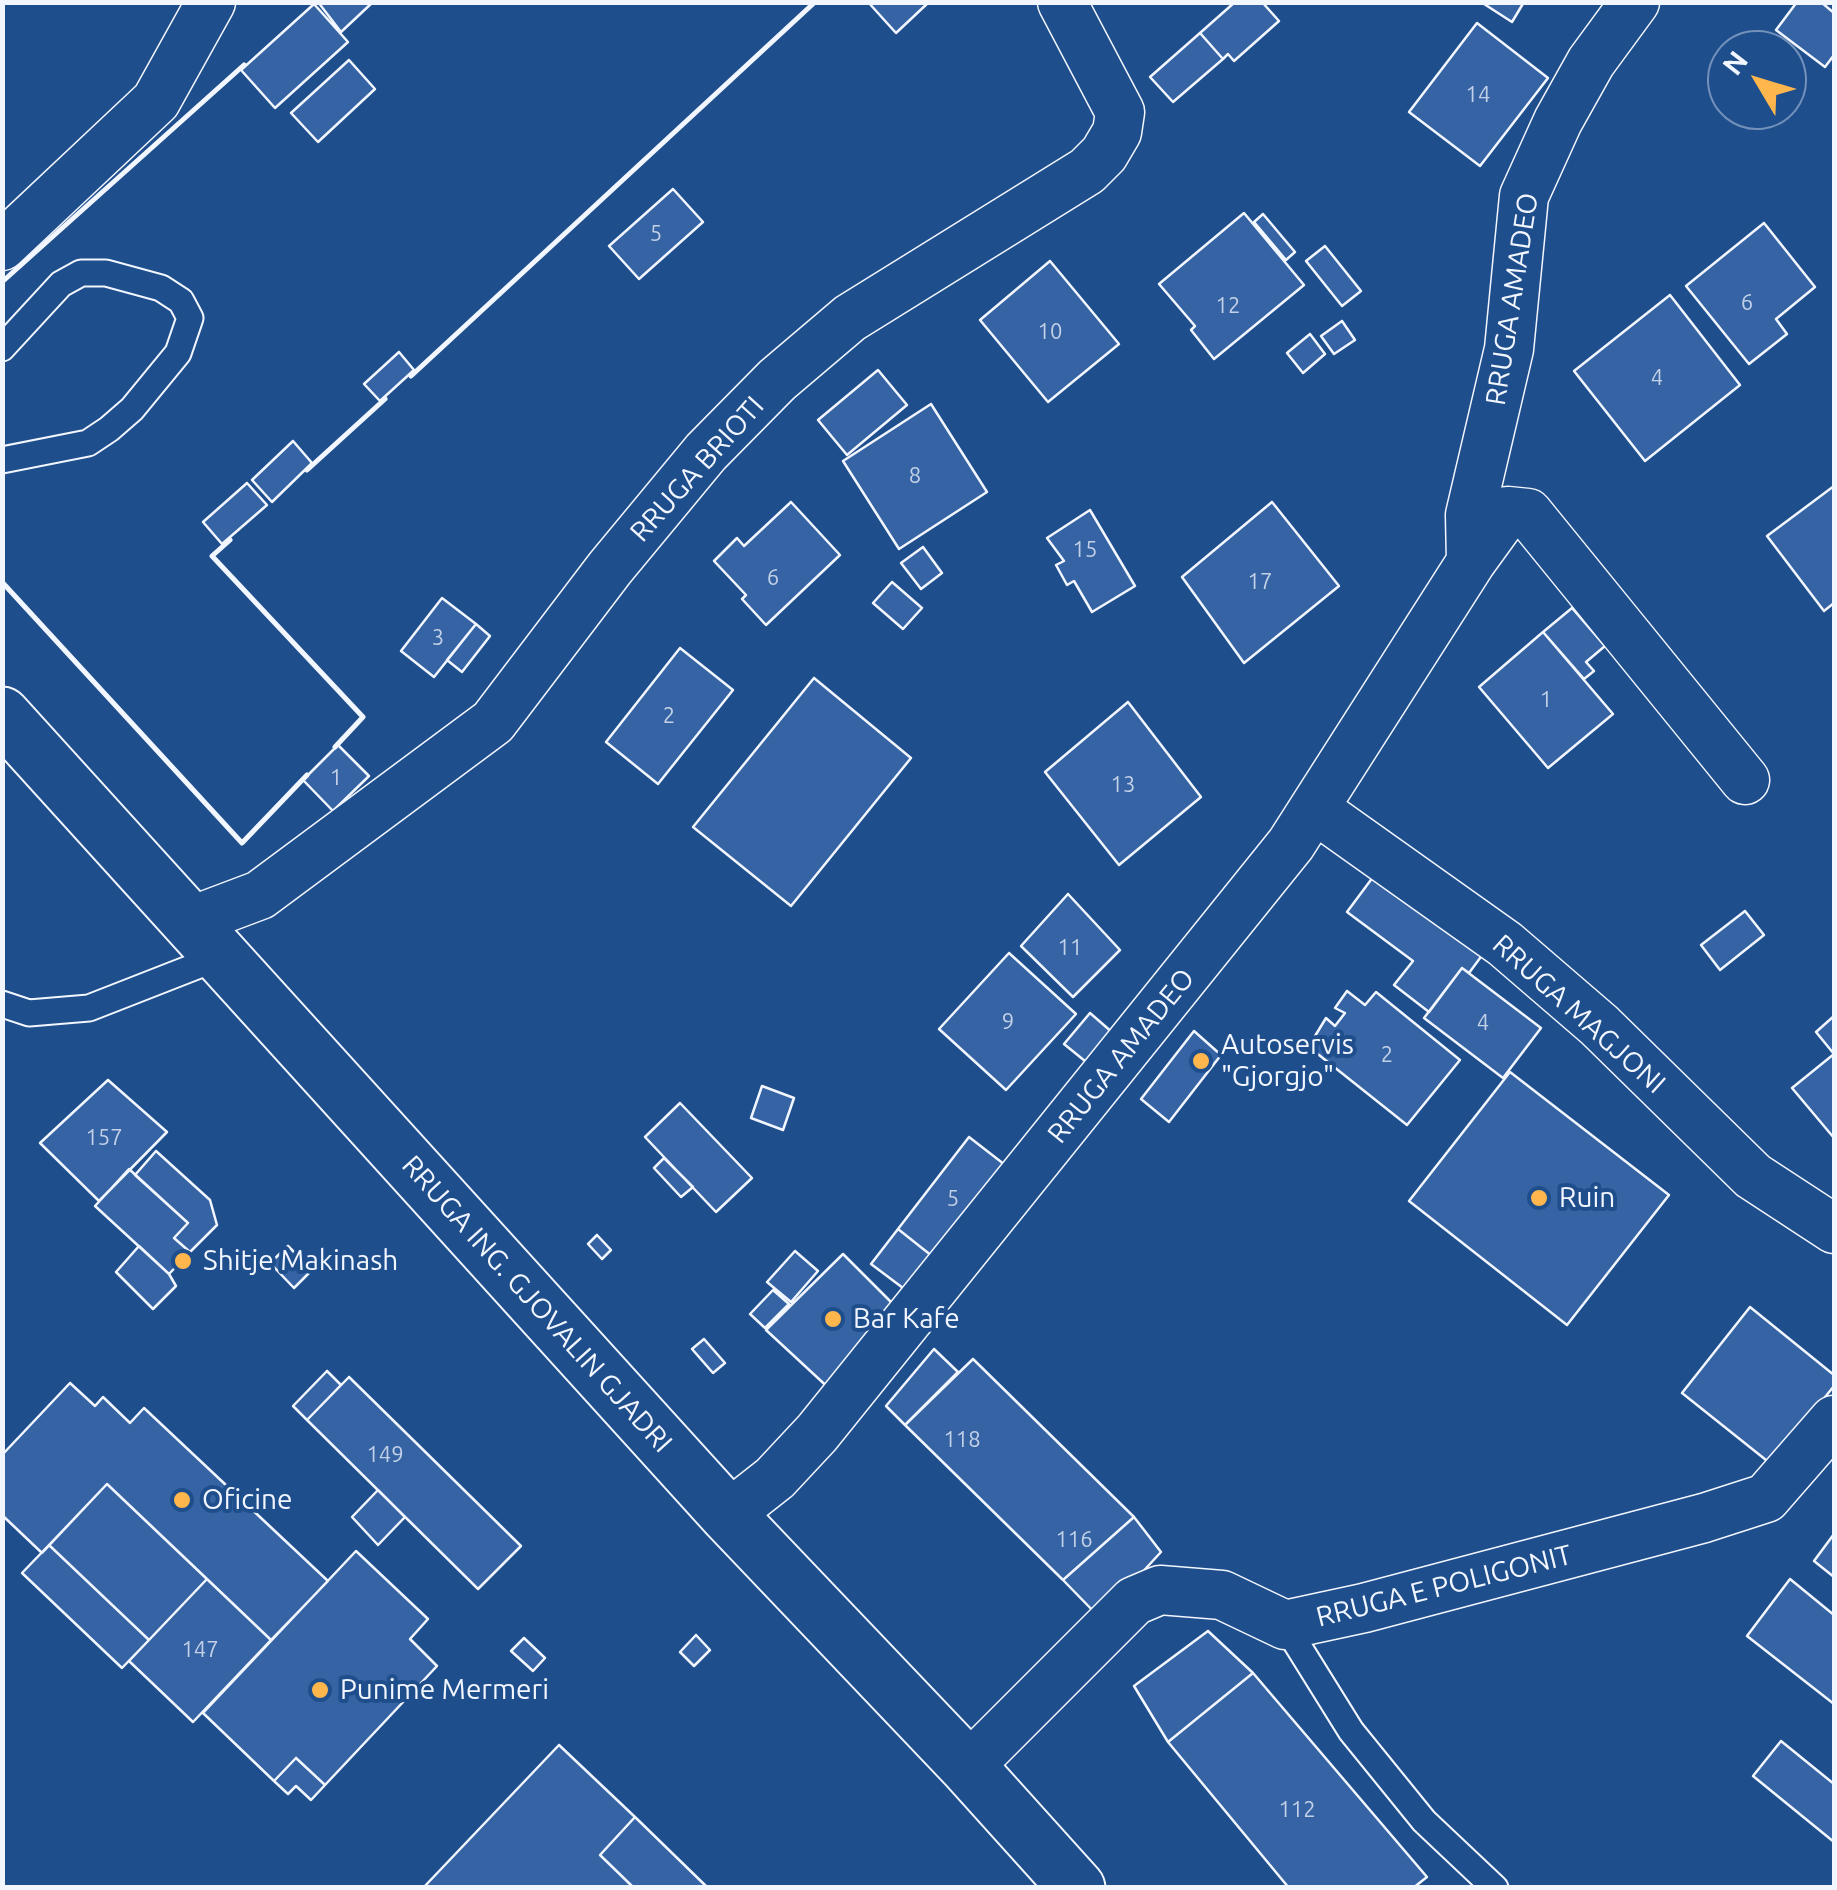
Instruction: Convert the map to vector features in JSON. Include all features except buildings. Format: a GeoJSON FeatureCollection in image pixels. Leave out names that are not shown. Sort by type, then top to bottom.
{"type":"FeatureCollection","features":[{"type":"Feature","properties":{"kind":"main road","name":"RRUGA ING. GJOVALIN GJADRI"},"geometry":{"type":"LineString","coordinates":[[6,728],[207,938],[728,1515],[968,1767],[1077,1888]]}},
{"type":"Feature","properties":{"kind":"street"},"geometry":{"type":"LineString","coordinates":[[2,246],[156,100],[211,2]]}},
{"type":"Feature","properties":{"kind":"street","name":"RRUGA BRIOTI"},"geometry":{"type":"LineString","coordinates":[[207,938],[493,722],[610,568],[694,466],[777,380],[850,318],[1087,171],[1104,154],[1118,132],[1120,112],[1062,2]]}},
{"type":"Feature","properties":{"kind":"street","name":"RRUGA AMADEO"},"geometry":{"type":"LineString","coordinates":[[1471,562],[1470,515],[1508,349],[1524,196],[1591,62],[1635,2]]}},
{"type":"Feature","properties":{"kind":"street","name":"RRUGA AMADEO"},"geometry":{"type":"LineString","coordinates":[[728,1515],[774,1478],[817,1433],[1291,844],[1471,562],[1508,511],[1528,513],[1745,780]]}},
{"type":"Feature","properties":{"kind":"street","name":"RRUGA MAGJONI"},"geometry":{"type":"LineString","coordinates":[[1316,808],[1504,944],[1599,1025],[1753,1176],[1834,1229]]}},
{"type":"Feature","properties":{"kind":"street","name":"RRUGA E POLIGONIT"},"geometry":{"type":"LineString","coordinates":[[968,1767],[1134,1601],[1160,1590],[1222,1595],[1285,1625],[1463,1583],[1766,1498],[1834,1420]]}},
{"type":"Feature","properties":{"kind":"lane"},"geometry":{"type":"LineString","coordinates":[[2,348],[52,293],[81,273],[106,273],[161,288],[182,301],[190,318],[178,352],[132,408],[109,428],[88,443],[2,460]]}},
{"type":"Feature","properties":{"kind":"lane"},"geometry":{"type":"LineString","coordinates":[[2,1004],[29,1013],[89,1008],[207,938]]}},
{"type":"Feature","properties":{"kind":"lane"},"geometry":{"type":"LineString","coordinates":[[1285,1625],[1351,1731],[1424,1821],[1495,1888]]}},
{"type":"Feature","properties":{"kind":"wall"},"geometry":{"type":"LineString","coordinates":[[411,376],[815,2]]}},
{"type":"Feature","properties":{"kind":"wall"},"geometry":{"type":"LineString","coordinates":[[2,282],[244,65]]}},
{"type":"Feature","properties":{"kind":"wall"},"geometry":{"type":"LineString","coordinates":[[307,470],[385,399]]}},
{"type":"Feature","properties":{"kind":"wall"},"geometry":{"type":"LineString","coordinates":[[230,540],[212,556],[363,717],[335,747]]}},
{"type":"Feature","properties":{"kind":"wall"},"geometry":{"type":"LineString","coordinates":[[2,582],[242,843],[307,775]]}},
{"type":"Feature","properties":{"kind":"place","name":"Autoservis \"Gjorgjo\""},"geometry":{"type":"Point","coordinates":[1201,1061]}},
{"type":"Feature","properties":{"kind":"place","name":"Ruin"},"geometry":{"type":"Point","coordinates":[1539,1198]}},
{"type":"Feature","properties":{"kind":"place","name":"Shitje Makinash"},"geometry":{"type":"Point","coordinates":[183,1261]}},
{"type":"Feature","properties":{"kind":"place","name":"Bar Kafe"},"geometry":{"type":"Point","coordinates":[833,1319]}},
{"type":"Feature","properties":{"kind":"place","name":"Oficine"},"geometry":{"type":"Point","coordinates":[182,1500]}},
{"type":"Feature","properties":{"kind":"place","name":"Punime Mermeri"},"geometry":{"type":"Point","coordinates":[320,1690]}}]}
